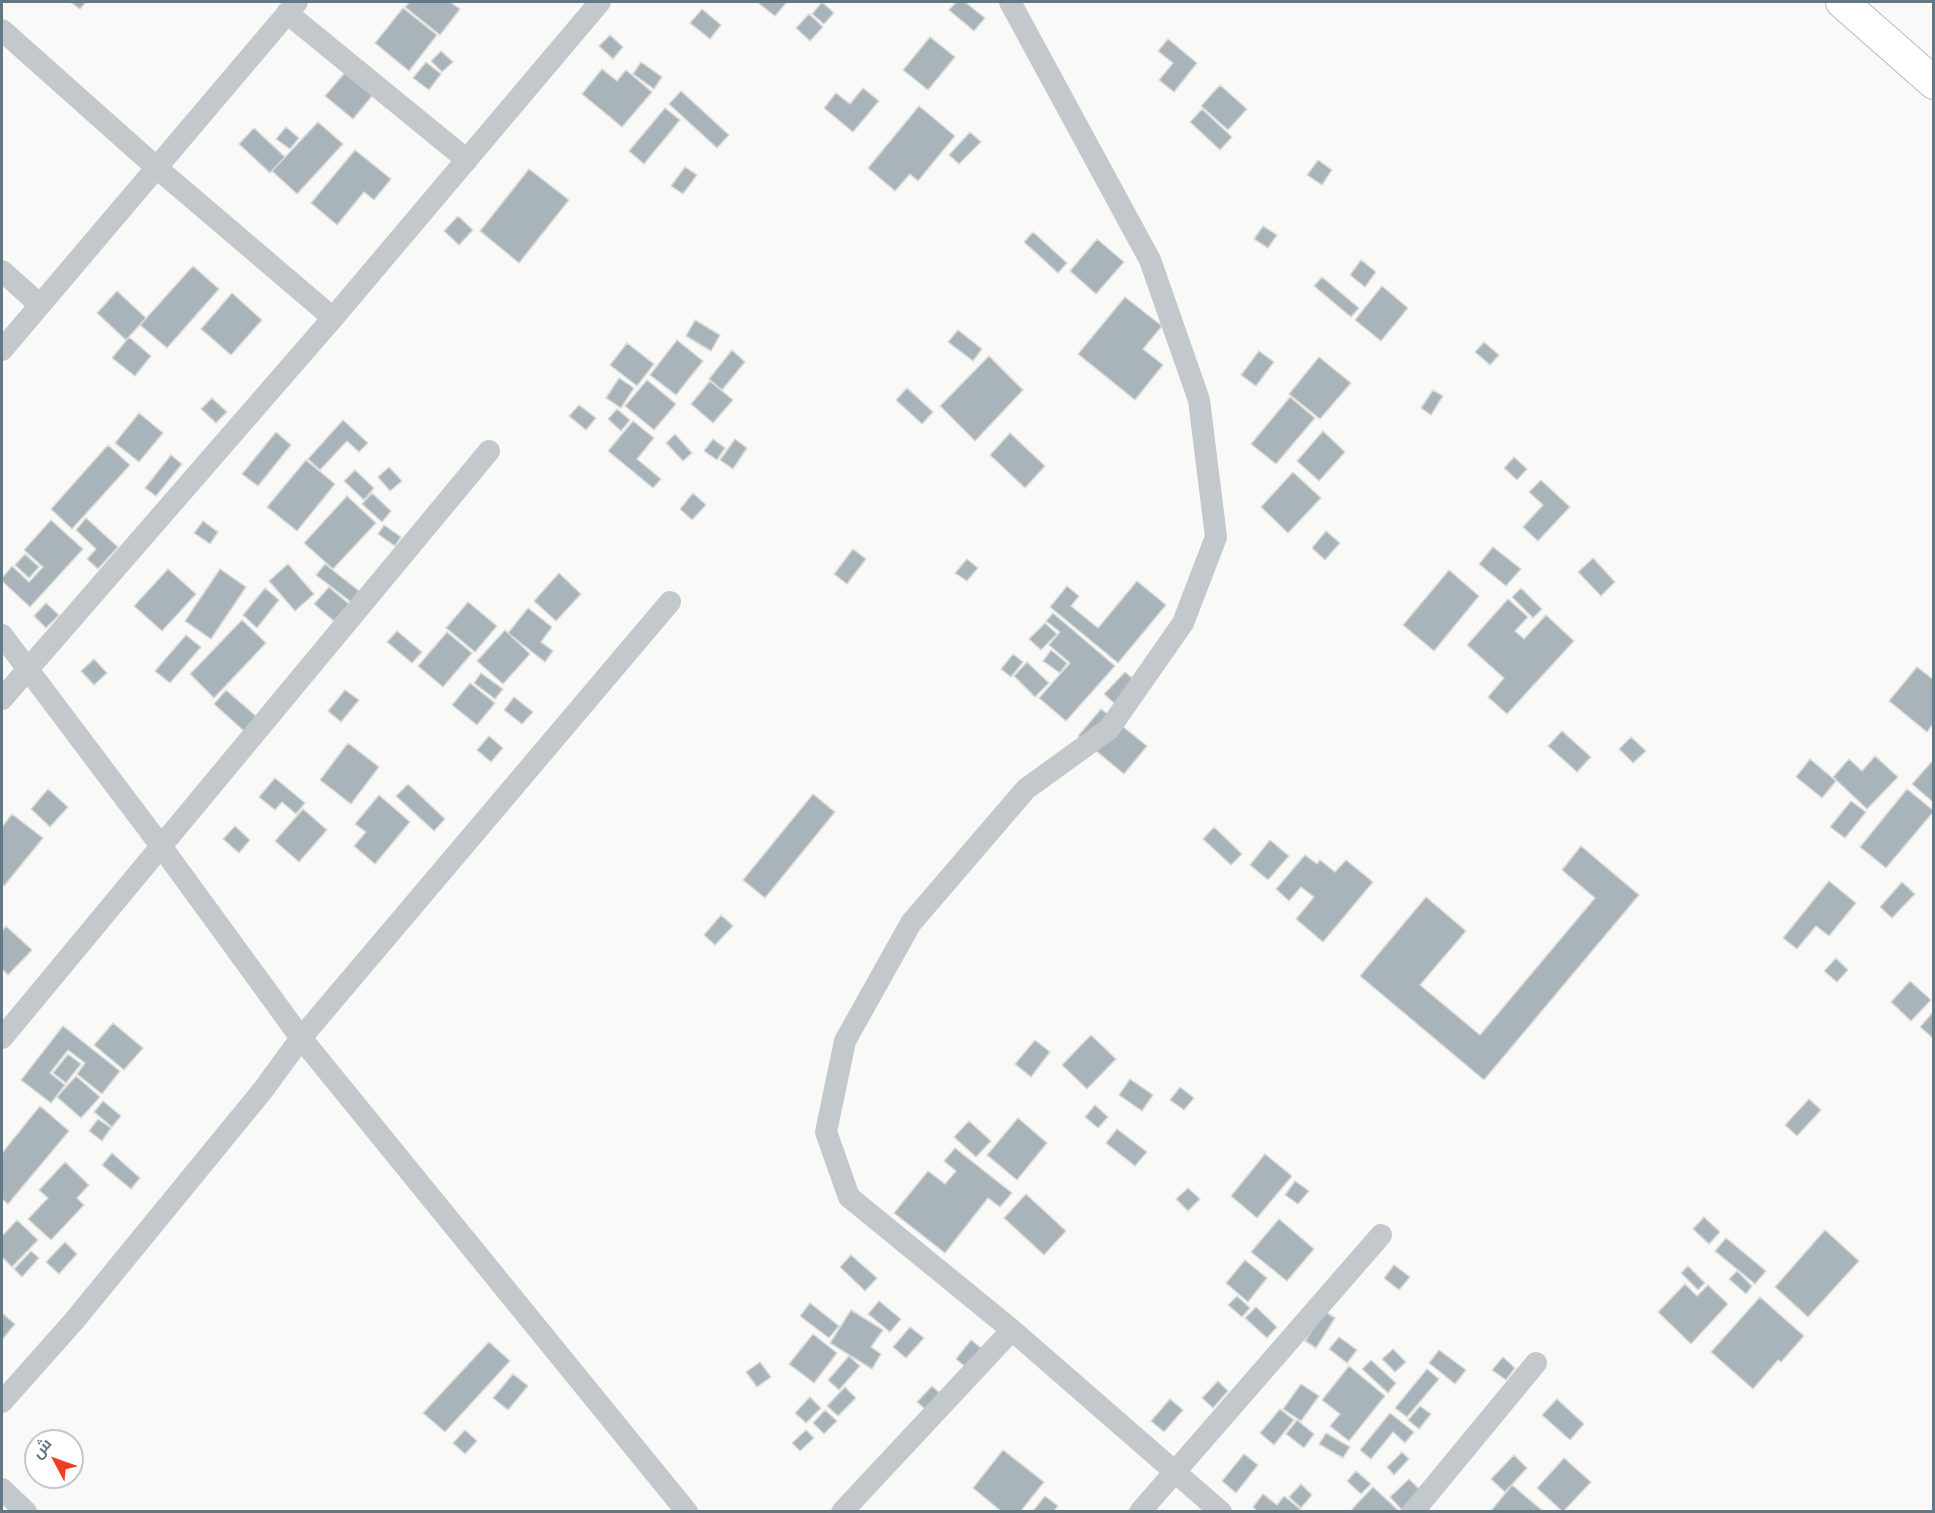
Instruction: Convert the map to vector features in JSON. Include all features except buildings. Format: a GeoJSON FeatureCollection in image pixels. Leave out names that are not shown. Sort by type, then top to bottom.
{"type":"FeatureCollection","features":[{"type":"Feature","properties":{"kind":"street"},"geometry":{"type":"LineString","coordinates":[[2,699],[333,318],[600,2]]}},
{"type":"Feature","properties":{"kind":"street"},"geometry":{"type":"LineString","coordinates":[[1010,2],[1150,260],[1199,400],[1216,537],[1184,623],[1109,729],[1026,789],[911,923],[845,1041],[826,1132],[849,1197],[1012,1330],[1221,1512]]}},
{"type":"Feature","properties":{"kind":"street"},"geometry":{"type":"LineString","coordinates":[[1842,2],[1934,83]]}},
{"type":"Feature","properties":{"kind":"street"},"geometry":{"type":"LineString","coordinates":[[2,350],[292,7],[467,160]]}},
{"type":"Feature","properties":{"kind":"street"},"geometry":{"type":"LineString","coordinates":[[2,30],[157,168],[333,318]]}},
{"type":"Feature","properties":{"kind":"street"},"geometry":{"type":"LineString","coordinates":[[2,271],[40,305]]}},
{"type":"Feature","properties":{"kind":"street"},"geometry":{"type":"LineString","coordinates":[[4,1030],[489,451]]}},
{"type":"Feature","properties":{"kind":"street"},"geometry":{"type":"LineString","coordinates":[[2,1402],[74,1321],[263,1090],[301,1038],[670,602]]}},
{"type":"Feature","properties":{"kind":"street"},"geometry":{"type":"LineString","coordinates":[[2,635],[301,1038],[687,1512]]}},
{"type":"Feature","properties":{"kind":"street"},"geometry":{"type":"LineString","coordinates":[[1140,1512],[1381,1235]]}},
{"type":"Feature","properties":{"kind":"street"},"geometry":{"type":"LineString","coordinates":[[842,1512],[1012,1330]]}},
{"type":"Feature","properties":{"kind":"street"},"geometry":{"type":"LineString","coordinates":[[1413,1512],[1536,1363]]}},
{"type":"Feature","properties":{"kind":"street"},"geometry":{"type":"LineString","coordinates":[[2,1489],[26,1512]]}}]}
